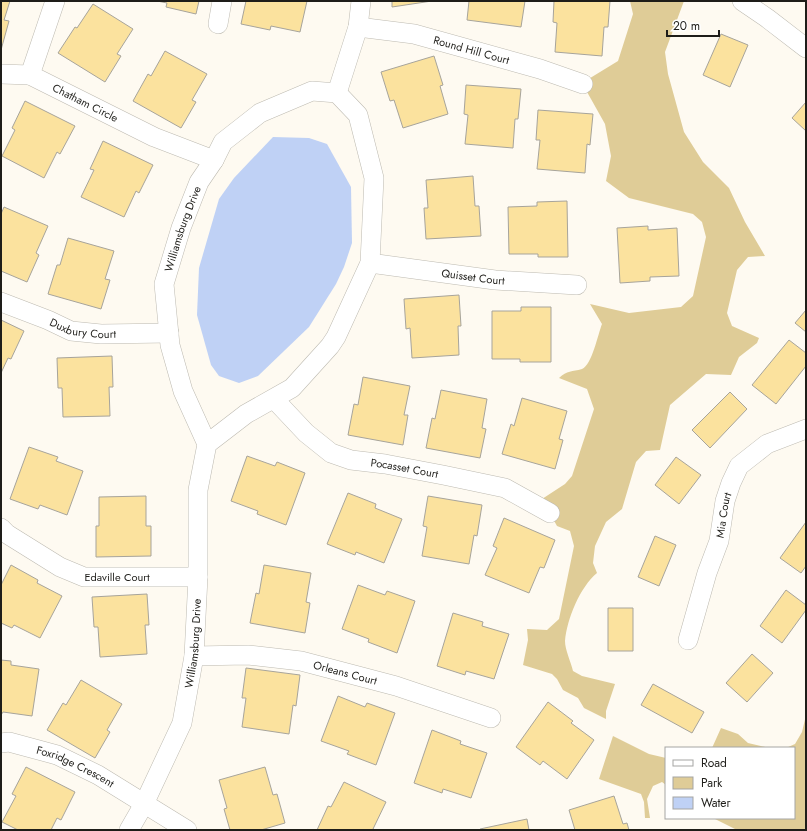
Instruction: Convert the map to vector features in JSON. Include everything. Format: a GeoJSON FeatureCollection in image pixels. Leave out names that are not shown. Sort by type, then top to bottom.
{"type":"FeatureCollection","features":[{"type":"Feature","properties":{"kind":"street"},"geometry":{"type":"LineString","coordinates":[[1,74],[30,75],[55,1]]}},
{"type":"Feature","properties":{"kind":"street"},"geometry":{"type":"LineString","coordinates":[[218,24],[222,1]]}},
{"type":"Feature","properties":{"kind":"street"},"geometry":{"type":"LineString","coordinates":[[207,444],[246,414],[292,388],[330,346],[336,338],[370,263],[374,178],[358,115],[337,93],[358,27],[361,1]]}},
{"type":"Feature","properties":{"kind":"street"},"geometry":{"type":"LineString","coordinates":[[742,1],[806,48]]}},
{"type":"Feature","properties":{"kind":"street","name":"Round Hill Court"},"geometry":{"type":"LineString","coordinates":[[358,27],[414,34],[540,69],[583,84]]}},
{"type":"Feature","properties":{"kind":"street","name":"Chatham Circle"},"geometry":{"type":"LineString","coordinates":[[30,75],[154,138],[214,160]]}},
{"type":"Feature","properties":{"kind":"street","name":"Williamsburg Drive"},"geometry":{"type":"LineString","coordinates":[[129,830],[144,804],[182,723],[194,656],[198,577],[198,490],[207,444],[183,391],[170,345],[164,284],[181,228],[199,182],[214,160],[223,142],[260,113],[312,91],[337,93]]}},
{"type":"Feature","properties":{"kind":"street","name":"Quisset Court"},"geometry":{"type":"LineString","coordinates":[[370,263],[495,280],[578,285]]}},
{"type":"Feature","properties":{"kind":"street","name":"Duxbury Court"},"geometry":{"type":"LineString","coordinates":[[1,302],[48,320],[71,331],[101,334],[169,333]]}},
{"type":"Feature","properties":{"kind":"street","name":"Pocasset Court"},"geometry":{"type":"LineString","coordinates":[[274,399],[306,433],[332,453],[351,460],[414,469],[505,488],[550,514]]}},
{"type":"Feature","properties":{"kind":"street","name":"Mia Court"},"geometry":{"type":"LineString","coordinates":[[688,640],[707,573],[719,541],[726,501],[731,483],[739,466],[767,444],[806,429]]}},
{"type":"Feature","properties":{"kind":"street","name":"Edaville Court"},"geometry":{"type":"LineString","coordinates":[[1,528],[7,534],[60,567],[84,577],[198,577]]}},
{"type":"Feature","properties":{"kind":"street","name":"Orleans Court"},"geometry":{"type":"LineString","coordinates":[[194,656],[248,655],[301,661],[396,686],[491,718]]}},
{"type":"Feature","properties":{"kind":"street","name":"Foxridge Crescent"},"geometry":{"type":"LineString","coordinates":[[1,742],[9,742],[57,755],[98,775],[187,830]]}},
{"type":"Feature","properties":{"kind":"green space"},"geometry":{"type":"Polygon","coordinates":[[[630,1],[684,1],[665,52],[668,74],[684,132],[703,162],[729,188],[745,222],[765,256],[748,257],[737,270],[727,313],[732,326],[759,338],[757,343],[739,357],[731,375],[706,374],[670,405],[660,450],[646,451],[636,462],[622,509],[606,522],[595,546],[593,563],[597,573],[585,586],[575,604],[568,623],[565,641],[573,671],[582,676],[615,684],[606,711],[606,719],[584,708],[578,698],[563,690],[557,679],[552,674],[523,665],[528,640],[527,629],[547,630],[559,619],[574,546],[570,531],[557,526],[542,499],[565,484],[572,476],[594,409],[587,389],[559,378],[567,372],[582,369],[586,366],[592,356],[602,324],[590,304],[629,313],[681,307],[693,296],[706,237],[702,222],[693,214],[629,198],[606,181],[611,156],[605,124],[582,83],[618,61],[633,14],[630,1]]]}},
{"type":"Feature","properties":{"kind":"green space"},"geometry":{"type":"Polygon","coordinates":[[[806,715],[806,830],[737,830],[715,819],[795,819],[795,747],[788,747],[795,744],[802,732],[806,715]]]}},
{"type":"Feature","properties":{"kind":"green space"},"geometry":{"type":"Polygon","coordinates":[[[721,728],[738,734],[748,743],[766,747],[712,747],[721,728]]]}},
{"type":"Feature","properties":{"kind":"green space"},"geometry":{"type":"Polygon","coordinates":[[[613,736],[649,754],[665,758],[665,784],[662,782],[653,786],[647,799],[650,818],[645,818],[644,802],[641,794],[599,779],[613,736]]]}},
{"type":"Feature","properties":{"kind":"water"},"geometry":{"type":"Polygon","coordinates":[[[273,137],[309,138],[327,144],[351,187],[352,243],[344,267],[336,284],[309,327],[258,376],[239,383],[219,376],[211,365],[197,315],[199,268],[219,199],[234,178],[273,137]]]}},
{"type":"Feature","properties":{"kind":"building"},"geometry":{"type":"Polygon","coordinates":[[[1,1],[10,1],[4,20],[9,21],[1,50],[1,1]]]}},
{"type":"Feature","properties":{"kind":"building"},"geometry":{"type":"Polygon","coordinates":[[[157,1],[199,1],[196,14],[166,7],[167,3],[157,1]]]}},
{"type":"Feature","properties":{"kind":"building"},"geometry":{"type":"Polygon","coordinates":[[[246,1],[307,1],[300,32],[271,26],[270,30],[241,24],[246,1]]]}},
{"type":"Feature","properties":{"kind":"building"},"geometry":{"type":"Polygon","coordinates":[[[392,1],[432,1],[392,7],[392,1]]]}},
{"type":"Feature","properties":{"kind":"building"},"geometry":{"type":"Polygon","coordinates":[[[469,1],[525,1],[521,27],[467,20],[469,1]]]}},
{"type":"Feature","properties":{"kind":"building"},"geometry":{"type":"Polygon","coordinates":[[[554,1],[610,1],[608,27],[604,27],[602,56],[555,52],[557,23],[553,22],[554,1]]]}},
{"type":"Feature","properties":{"kind":"building"},"geometry":{"type":"Polygon","coordinates":[[[93,4],[133,29],[117,54],[121,56],[105,82],[58,53],[75,27],[77,28],[93,4]]]}},
{"type":"Feature","properties":{"kind":"building"},"geometry":{"type":"Polygon","coordinates":[[[721,34],[748,45],[730,87],[703,75],[721,34]]]}},
{"type":"Feature","properties":{"kind":"building"},"geometry":{"type":"Polygon","coordinates":[[[165,51],[207,74],[192,100],[196,102],[181,128],[133,101],[148,74],[151,76],[165,51]]]}},
{"type":"Feature","properties":{"kind":"building"},"geometry":{"type":"Polygon","coordinates":[[[434,56],[443,85],[440,86],[448,114],[403,128],[394,100],[390,101],[381,72],[434,56]]]}},
{"type":"Feature","properties":{"kind":"building"},"geometry":{"type":"Polygon","coordinates":[[[466,85],[521,89],[518,119],[515,119],[513,148],[465,144],[468,115],[464,114],[466,85]]]}},
{"type":"Feature","properties":{"kind":"building"},"geometry":{"type":"Polygon","coordinates":[[[25,101],[75,126],[60,154],[57,152],[44,178],[2,156],[15,130],[12,128],[25,101]]]}},
{"type":"Feature","properties":{"kind":"building"},"geometry":{"type":"Polygon","coordinates":[[[806,102],[806,131],[792,118],[806,102]]]}},
{"type":"Feature","properties":{"kind":"building"},"geometry":{"type":"Polygon","coordinates":[[[538,110],[593,114],[590,145],[587,144],[585,173],[537,169],[540,140],[536,140],[538,110]]]}},
{"type":"Feature","properties":{"kind":"building"},"geometry":{"type":"Polygon","coordinates":[[[103,141],[153,165],[139,193],[136,191],[124,217],[81,197],[94,170],[90,169],[103,141]]]}},
{"type":"Feature","properties":{"kind":"building"},"geometry":{"type":"Polygon","coordinates":[[[473,176],[475,206],[479,206],[481,236],[426,239],[424,208],[428,208],[426,180],[473,176]]]}},
{"type":"Feature","properties":{"kind":"building"},"geometry":{"type":"Polygon","coordinates":[[[567,201],[568,257],[538,257],[538,254],[509,254],[508,207],[537,206],[537,202],[567,201]]]}},
{"type":"Feature","properties":{"kind":"building"},"geometry":{"type":"Polygon","coordinates":[[[4,207],[48,226],[36,253],[39,255],[27,282],[1,271],[1,214],[4,207]]]}},
{"type":"Feature","properties":{"kind":"building"},"geometry":{"type":"Polygon","coordinates":[[[648,226],[648,230],[677,228],[679,276],[650,277],[650,281],[620,283],[617,228],[648,226]]]}},
{"type":"Feature","properties":{"kind":"building"},"geometry":{"type":"Polygon","coordinates":[[[68,238],[114,251],[105,279],[110,280],[101,309],[48,294],[57,265],[60,265],[68,238]]]}},
{"type":"Feature","properties":{"kind":"building"},"geometry":{"type":"Polygon","coordinates":[[[459,295],[461,326],[458,326],[459,355],[412,358],[410,328],[406,329],[404,299],[459,295]]]}},
{"type":"Feature","properties":{"kind":"building"},"geometry":{"type":"Polygon","coordinates":[[[521,307],[551,307],[551,362],[520,362],[520,359],[492,359],[492,311],[521,311],[521,307]]]}},
{"type":"Feature","properties":{"kind":"building"},"geometry":{"type":"Polygon","coordinates":[[[806,310],[806,332],[795,323],[806,310]]]}},
{"type":"Feature","properties":{"kind":"building"},"geometry":{"type":"Polygon","coordinates":[[[1,320],[24,331],[11,359],[8,358],[1,373],[1,320]]]}},
{"type":"Feature","properties":{"kind":"building"},"geometry":{"type":"Polygon","coordinates":[[[789,340],[806,353],[806,366],[776,404],[752,385],[789,340]]]}},
{"type":"Feature","properties":{"kind":"building"},"geometry":{"type":"Polygon","coordinates":[[[112,356],[113,387],[109,387],[110,416],[63,417],[62,388],[58,388],[57,358],[112,356]]]}},
{"type":"Feature","properties":{"kind":"building"},"geometry":{"type":"Polygon","coordinates":[[[363,377],[410,386],[404,415],[408,415],[403,445],[348,435],[354,404],[358,405],[363,377]]]}},
{"type":"Feature","properties":{"kind":"building"},"geometry":{"type":"Polygon","coordinates":[[[441,390],[487,399],[482,428],[486,429],[480,458],[426,448],[432,418],[435,419],[441,390]]]}},
{"type":"Feature","properties":{"kind":"building"},"geometry":{"type":"Polygon","coordinates":[[[730,392],[747,409],[710,448],[692,430],[730,392]]]}},
{"type":"Feature","properties":{"kind":"building"},"geometry":{"type":"Polygon","coordinates":[[[522,398],[567,411],[559,439],[563,440],[555,469],[502,454],[511,424],[514,426],[522,398]]]}},
{"type":"Feature","properties":{"kind":"building"},"geometry":{"type":"Polygon","coordinates":[[[29,447],[58,457],[56,461],[83,471],[67,515],[40,505],[38,509],[10,499],[29,447]]]}},
{"type":"Feature","properties":{"kind":"building"},"geometry":{"type":"Polygon","coordinates":[[[247,456],[275,466],[277,462],[305,473],[286,525],[257,514],[258,511],[231,501],[247,456]]]}},
{"type":"Feature","properties":{"kind":"building"},"geometry":{"type":"Polygon","coordinates":[[[676,457],[701,475],[679,504],[655,485],[676,457]]]}},
{"type":"Feature","properties":{"kind":"building"},"geometry":{"type":"Polygon","coordinates":[[[348,493],[376,504],[375,508],[402,519],[384,563],[356,552],[355,555],[327,544],[348,493]]]}},
{"type":"Feature","properties":{"kind":"building"},"geometry":{"type":"Polygon","coordinates":[[[146,496],[146,526],[151,526],[151,556],[96,557],[96,526],[99,526],[99,497],[146,496]]]}},
{"type":"Feature","properties":{"kind":"building"},"geometry":{"type":"Polygon","coordinates":[[[428,496],[482,505],[477,536],[474,535],[469,564],[422,556],[427,527],[423,526],[428,496]]]}},
{"type":"Feature","properties":{"kind":"building"},"geometry":{"type":"Polygon","coordinates":[[[504,518],[555,540],[544,568],[540,567],[529,593],[485,575],[497,548],[493,546],[504,518]]]}},
{"type":"Feature","properties":{"kind":"building"},"geometry":{"type":"Polygon","coordinates":[[[806,522],[806,566],[801,573],[780,558],[806,522]]]}},
{"type":"Feature","properties":{"kind":"building"},"geometry":{"type":"Polygon","coordinates":[[[655,536],[676,545],[659,586],[638,577],[655,536]]]}},
{"type":"Feature","properties":{"kind":"building"},"geometry":{"type":"Polygon","coordinates":[[[11,565],[38,580],[37,583],[62,596],[40,638],[14,625],[12,628],[1,623],[1,585],[11,565]]]}},
{"type":"Feature","properties":{"kind":"building"},"geometry":{"type":"Polygon","coordinates":[[[264,565],[311,573],[306,602],[310,603],[305,633],[250,623],[256,593],[259,594],[264,565]]]}},
{"type":"Feature","properties":{"kind":"building"},"geometry":{"type":"Polygon","coordinates":[[[358,585],[385,595],[387,591],[415,601],[397,653],[368,642],[369,639],[342,629],[358,585]]]}},
{"type":"Feature","properties":{"kind":"building"},"geometry":{"type":"Polygon","coordinates":[[[786,590],[806,605],[806,610],[782,643],[760,626],[786,590]]]}},
{"type":"Feature","properties":{"kind":"building"},"geometry":{"type":"Polygon","coordinates":[[[147,594],[149,625],[145,625],[147,654],[100,657],[98,627],[94,627],[92,597],[147,594]]]}},
{"type":"Feature","properties":{"kind":"building"},"geometry":{"type":"Polygon","coordinates":[[[608,608],[633,608],[633,651],[608,651],[608,608]]]}},
{"type":"Feature","properties":{"kind":"building"},"geometry":{"type":"Polygon","coordinates":[[[453,613],[483,622],[482,626],[509,634],[494,679],[466,671],[465,675],[437,666],[453,613]]]}},
{"type":"Feature","properties":{"kind":"building"},"geometry":{"type":"Polygon","coordinates":[[[752,654],[773,673],[747,702],[726,683],[752,654]]]}},
{"type":"Feature","properties":{"kind":"building"},"geometry":{"type":"Polygon","coordinates":[[[1,660],[11,661],[11,665],[39,669],[32,716],[3,712],[1,715],[1,660]]]}},
{"type":"Feature","properties":{"kind":"building"},"geometry":{"type":"Polygon","coordinates":[[[246,668],[300,675],[296,706],[293,705],[289,734],[242,727],[246,698],[242,698],[246,668]]]}},
{"type":"Feature","properties":{"kind":"building"},"geometry":{"type":"Polygon","coordinates":[[[81,680],[122,704],[107,730],[110,732],[95,758],[47,730],[63,703],[66,705],[81,680]]]}},
{"type":"Feature","properties":{"kind":"building"},"geometry":{"type":"Polygon","coordinates":[[[653,684],[704,712],[692,733],[641,705],[653,684]]]}},
{"type":"Feature","properties":{"kind":"building"},"geometry":{"type":"Polygon","coordinates":[[[338,696],[365,707],[367,703],[395,713],[376,765],[347,754],[349,751],[321,741],[338,696]]]}},
{"type":"Feature","properties":{"kind":"building"},"geometry":{"type":"Polygon","coordinates":[[[548,702],[573,721],[571,723],[594,740],[567,779],[543,761],[540,765],[516,747],[548,702]]]}},
{"type":"Feature","properties":{"kind":"building"},"geometry":{"type":"Polygon","coordinates":[[[432,730],[461,741],[460,744],[487,753],[471,798],[443,789],[442,793],[414,783],[432,730]]]}},
{"type":"Feature","properties":{"kind":"building"},"geometry":{"type":"Polygon","coordinates":[[[26,767],[75,792],[61,820],[57,818],[51,830],[18,830],[2,822],[16,796],[12,794],[26,767]]]}},
{"type":"Feature","properties":{"kind":"building"},"geometry":{"type":"Polygon","coordinates":[[[265,767],[273,795],[277,794],[285,823],[261,830],[230,830],[224,809],[227,808],[219,780],[265,767]]]}},
{"type":"Feature","properties":{"kind":"building"},"geometry":{"type":"Polygon","coordinates":[[[344,782],[386,802],[373,829],[376,830],[317,830],[328,806],[331,807],[344,782]]]}},
{"type":"Feature","properties":{"kind":"building"},"geometry":{"type":"Polygon","coordinates":[[[614,796],[623,824],[627,823],[629,830],[575,830],[569,810],[614,796]]]}},
{"type":"Feature","properties":{"kind":"building"},"geometry":{"type":"Polygon","coordinates":[[[527,819],[529,830],[480,829],[527,819]]]}}]}
